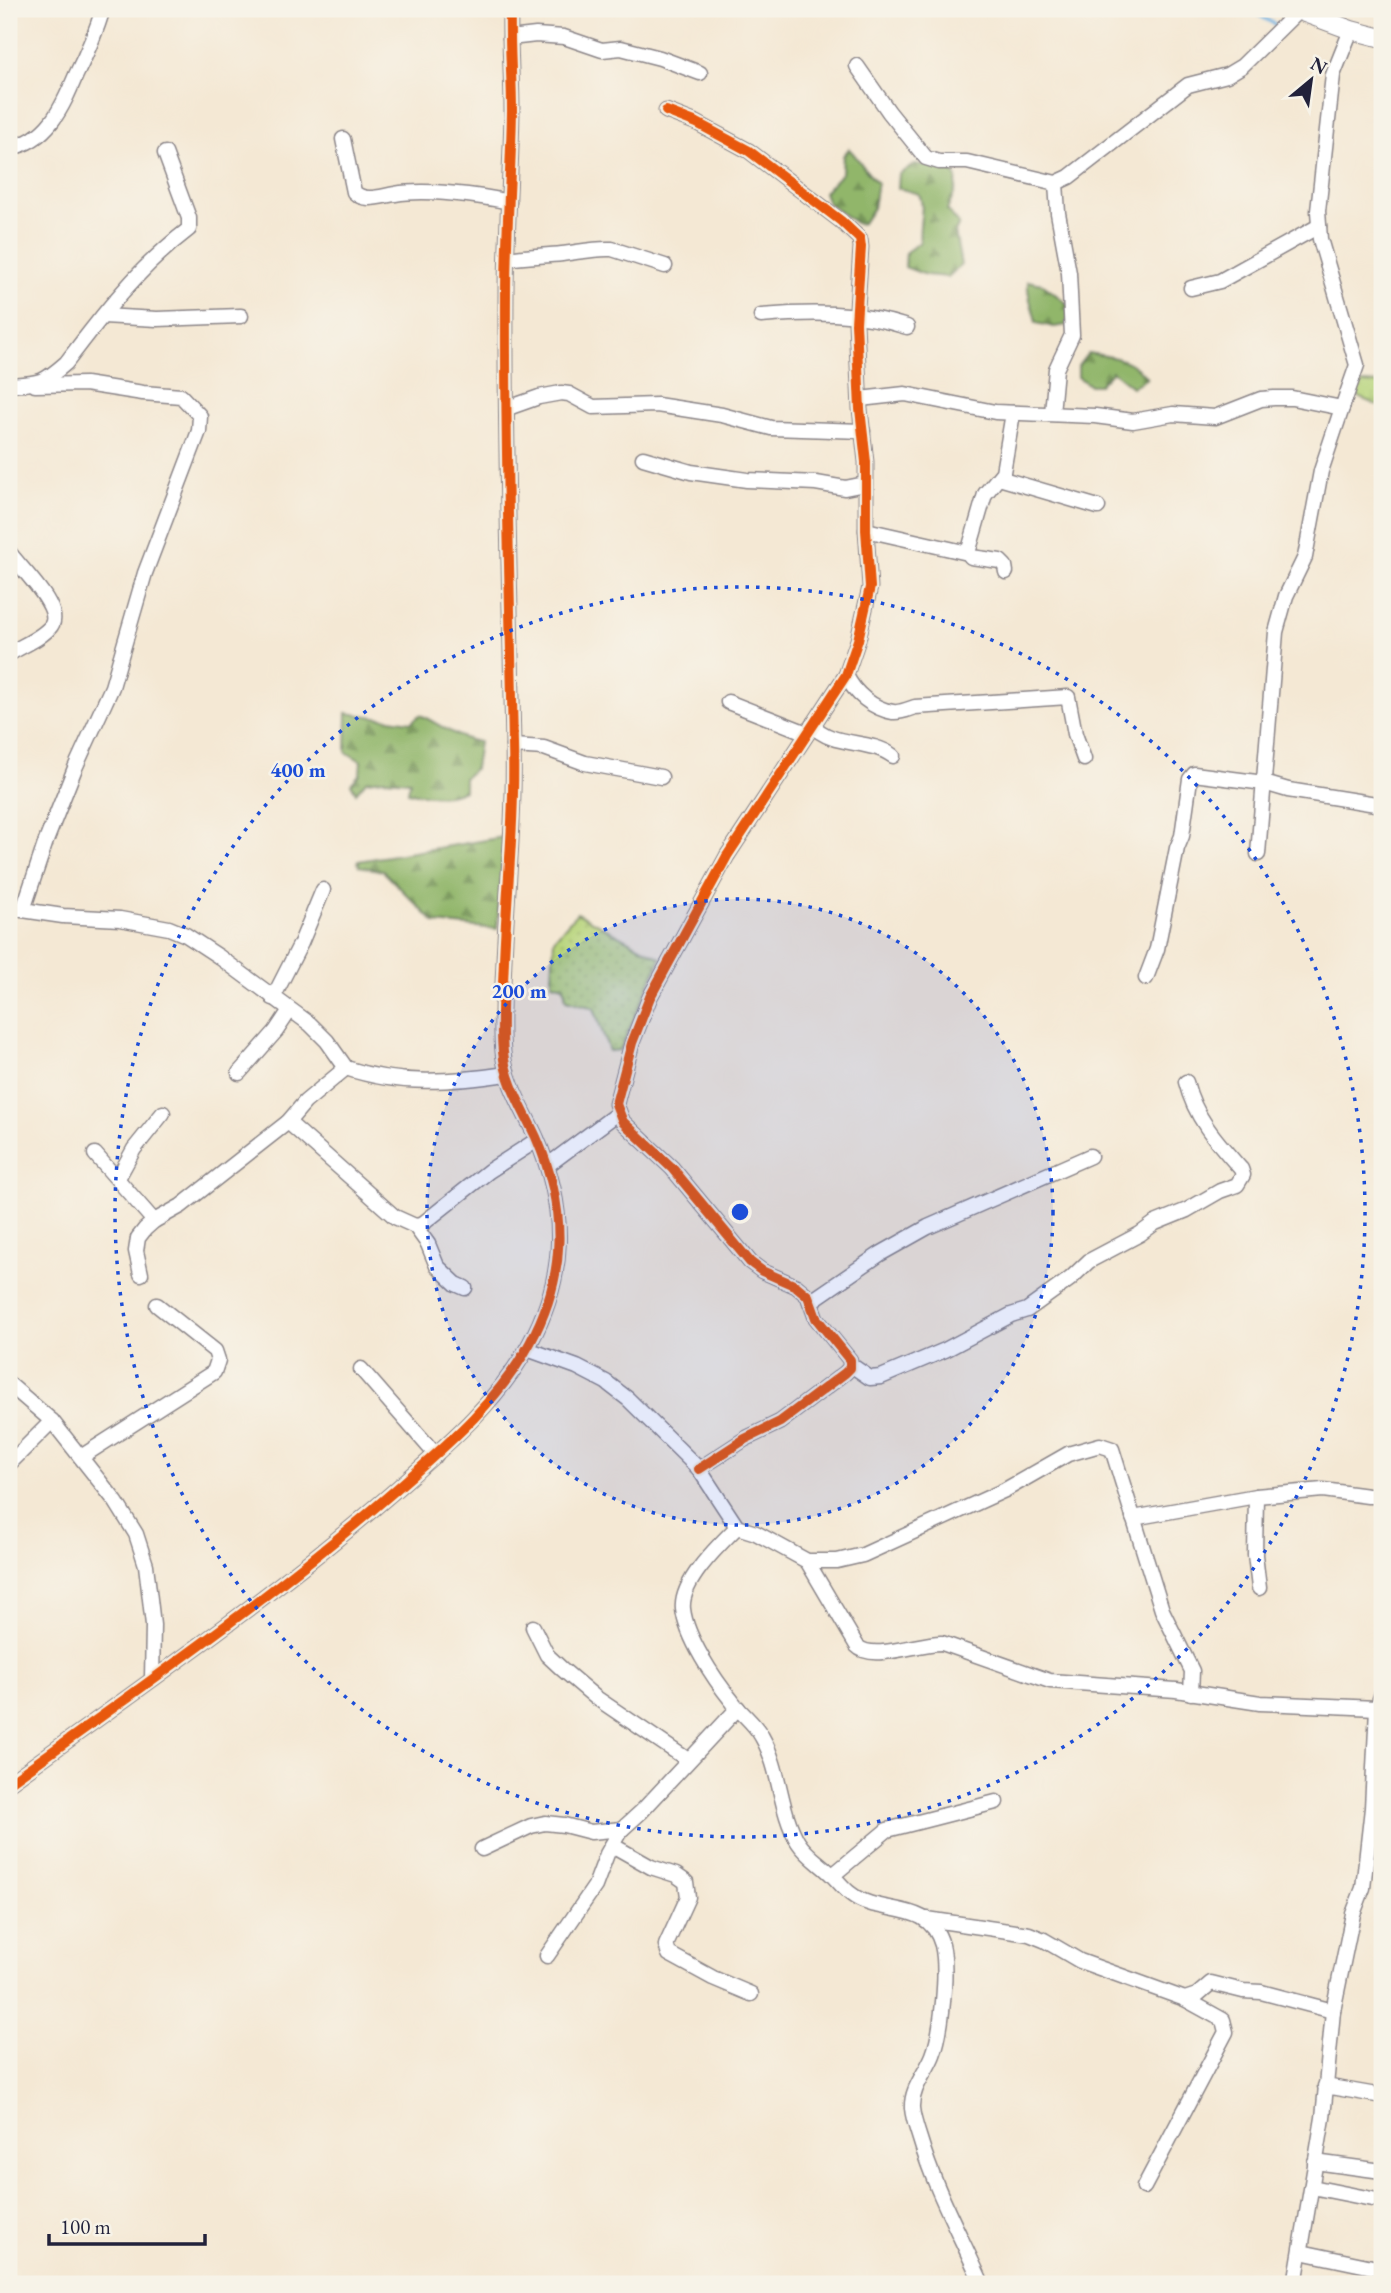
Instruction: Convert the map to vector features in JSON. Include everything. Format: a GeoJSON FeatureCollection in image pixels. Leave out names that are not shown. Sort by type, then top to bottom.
{"type":"FeatureCollection","features":[{"type":"Feature","properties":{"kind":"main road"},"geometry":{"type":"LineString","coordinates":[[1296,10],[1351,30],[1382,37]]}},
{"type":"Feature","properties":{"kind":"street"},"geometry":{"type":"LineString","coordinates":[[9,148],[21,146],[33,139],[50,124],[66,102],[95,36],[103,9]]}},
{"type":"Feature","properties":{"kind":"street"},"geometry":{"type":"LineString","coordinates":[[9,1783],[260,1600],[341,1537],[436,1455],[493,1398],[527,1349],[540,1323],[558,1259],[559,1220],[548,1165],[507,1074],[502,1018],[511,862],[513,746],[507,259],[512,82],[510,9]]}},
{"type":"Feature","properties":{"kind":"street"},"geometry":{"type":"LineString","coordinates":[[857,66],[926,159],[967,162],[1056,183],[1069,177],[1188,86],[1218,78],[1242,66],[1296,10]]}},
{"type":"Feature","properties":{"kind":"street"},"geometry":{"type":"LineString","coordinates":[[1258,853],[1279,617],[1305,557],[1321,471],[1357,365],[1320,239],[1319,226],[1320,179],[1333,75],[1351,30]]}},
{"type":"Feature","properties":{"kind":"street"},"geometry":{"type":"LineString","coordinates":[[510,38],[537,35],[564,37],[602,50],[621,48],[660,58],[700,73]]}},
{"type":"Feature","properties":{"kind":"street"},"geometry":{"type":"LineString","coordinates":[[666,111],[735,142],[826,208],[860,239],[856,315],[870,587],[846,675],[727,856],[650,997],[632,1043],[617,1097],[618,1113],[623,1122],[672,1168],[750,1262],[762,1271],[796,1286],[808,1296],[816,1318],[848,1356],[851,1365],[870,1378],[881,1377],[945,1350],[1011,1315],[1027,1310],[1070,1279],[1089,1261],[1155,1223],[1237,1185],[1243,1175],[1241,1169],[1210,1135],[1198,1115],[1186,1082]]}},
{"type":"Feature","properties":{"kind":"street"},"geometry":{"type":"LineString","coordinates":[[343,139],[354,192],[364,199],[399,193],[487,197],[509,202]]}},
{"type":"Feature","properties":{"kind":"street"},"geometry":{"type":"LineString","coordinates":[[35,385],[66,363],[155,256],[190,229],[189,218],[165,153]]}},
{"type":"Feature","properties":{"kind":"street"},"geometry":{"type":"LineString","coordinates":[[1052,413],[1056,369],[1072,335],[1069,273],[1058,213],[1056,183]]}},
{"type":"Feature","properties":{"kind":"street"},"geometry":{"type":"LineString","coordinates":[[1191,288],[1228,277],[1319,226]]}},
{"type":"Feature","properties":{"kind":"street"},"geometry":{"type":"LineString","coordinates":[[507,259],[533,254],[612,249],[665,266]]}},
{"type":"Feature","properties":{"kind":"street"},"geometry":{"type":"LineString","coordinates":[[761,316],[824,312],[856,315],[907,327]]}},
{"type":"Feature","properties":{"kind":"street"},"geometry":{"type":"LineString","coordinates":[[103,316],[157,319],[242,316]]}},
{"type":"Feature","properties":{"kind":"street"},"geometry":{"type":"LineString","coordinates":[[9,385],[85,384],[181,396],[200,416],[199,431],[145,573],[112,687],[16,909],[63,916],[120,919],[169,928],[186,935],[310,1024],[327,1041],[346,1068],[399,1081],[442,1081],[507,1074]]}},
{"type":"Feature","properties":{"kind":"street"},"geometry":{"type":"LineString","coordinates":[[508,408],[538,397],[569,394],[593,407],[657,405],[722,415],[771,428],[863,431]]}},
{"type":"Feature","properties":{"kind":"street"},"geometry":{"type":"LineString","coordinates":[[860,399],[913,395],[975,409],[1133,421],[1173,414],[1215,417],[1250,402],[1274,398],[1292,398],[1342,408]]}},
{"type":"Feature","properties":{"kind":"street"},"geometry":{"type":"LineString","coordinates":[[968,553],[985,494],[999,478],[1006,460],[1013,413]]}},
{"type":"Feature","properties":{"kind":"street"},"geometry":{"type":"LineString","coordinates":[[643,458],[691,472],[747,480],[816,483],[845,488],[865,484]]}},
{"type":"Feature","properties":{"kind":"street"},"geometry":{"type":"LineString","coordinates":[[999,478],[1098,507]]}},
{"type":"Feature","properties":{"kind":"street"},"geometry":{"type":"LineString","coordinates":[[866,530],[968,553],[971,557],[1000,561],[1006,572]]}},
{"type":"Feature","properties":{"kind":"street"},"geometry":{"type":"LineString","coordinates":[[9,552],[47,599],[54,619],[46,631],[9,654]]}},
{"type":"Feature","properties":{"kind":"street"},"geometry":{"type":"LineString","coordinates":[[846,675],[852,688],[878,707],[896,712],[915,706],[1068,697],[1075,734],[1084,759]]}},
{"type":"Feature","properties":{"kind":"street"},"geometry":{"type":"LineString","coordinates":[[728,702],[829,738],[883,749],[893,756]]}},
{"type":"Feature","properties":{"kind":"street"},"geometry":{"type":"LineString","coordinates":[[513,746],[544,748],[585,763],[661,777]]}},
{"type":"Feature","properties":{"kind":"street"},"geometry":{"type":"LineString","coordinates":[[1146,978],[1157,949],[1182,836],[1190,779],[1194,775],[1264,783],[1288,790],[1382,805]]}},
{"type":"Feature","properties":{"kind":"street"},"geometry":{"type":"LineString","coordinates":[[273,998],[301,943],[323,890]]}},
{"type":"Feature","properties":{"kind":"street"},"geometry":{"type":"LineString","coordinates":[[239,1073],[276,1031],[290,1010]]}},
{"type":"Feature","properties":{"kind":"street"},"geometry":{"type":"LineString","coordinates":[[141,1274],[136,1251],[138,1238],[154,1221],[181,1206],[288,1122],[305,1102],[346,1068]]}},
{"type":"Feature","properties":{"kind":"street"},"geometry":{"type":"LineString","coordinates":[[118,1178],[134,1149],[163,1113]]}},
{"type":"Feature","properties":{"kind":"street"},"geometry":{"type":"LineString","coordinates":[[548,1165],[618,1113]]}},
{"type":"Feature","properties":{"kind":"street"},"geometry":{"type":"LineString","coordinates":[[288,1122],[395,1217],[415,1226],[428,1244],[437,1266],[456,1284],[465,1288]]}},
{"type":"Feature","properties":{"kind":"street"},"geometry":{"type":"LineString","coordinates":[[415,1226],[421,1225],[489,1171],[537,1140]]}},
{"type":"Feature","properties":{"kind":"street"},"geometry":{"type":"LineString","coordinates":[[95,1154],[154,1221]]}},
{"type":"Feature","properties":{"kind":"street"},"geometry":{"type":"LineString","coordinates":[[810,1302],[880,1254],[928,1227],[1090,1156]]}},
{"type":"Feature","properties":{"kind":"street"},"geometry":{"type":"LineString","coordinates":[[81,1457],[214,1372],[218,1360],[215,1351],[157,1304]]}},
{"type":"Feature","properties":{"kind":"street"},"geometry":{"type":"LineString","coordinates":[[527,1349],[577,1367],[606,1382],[628,1399],[699,1469],[737,1527],[756,1533],[807,1561],[837,1561],[863,1555],[1005,1490],[1068,1454],[1100,1445],[1112,1449],[1162,1610],[1192,1671],[1191,1693]]}},
{"type":"Feature","properties":{"kind":"street"},"geometry":{"type":"LineString","coordinates":[[699,1469],[745,1439],[803,1407],[845,1374],[851,1365]]}},
{"type":"Feature","properties":{"kind":"street"},"geometry":{"type":"LineString","coordinates":[[361,1369],[436,1455]]}},
{"type":"Feature","properties":{"kind":"street"},"geometry":{"type":"LineString","coordinates":[[9,1384],[52,1421],[116,1502],[136,1534],[146,1565],[153,1625],[152,1679]]}},
{"type":"Feature","properties":{"kind":"street"},"geometry":{"type":"LineString","coordinates":[[9,1464],[52,1421]]}},
{"type":"Feature","properties":{"kind":"street"},"geometry":{"type":"LineString","coordinates":[[1133,1518],[1256,1496],[1323,1490],[1382,1496]]}},
{"type":"Feature","properties":{"kind":"street"},"geometry":{"type":"LineString","coordinates":[[1256,1496],[1255,1555],[1259,1588]]}},
{"type":"Feature","properties":{"kind":"street"},"geometry":{"type":"LineString","coordinates":[[737,1527],[691,1582],[684,1594],[683,1609],[688,1627],[709,1669],[762,1736],[786,1814],[799,1843],[811,1858],[851,1894],[862,1900],[914,1913],[927,1919],[1029,1934],[1080,1961],[1185,1999],[1223,2020],[1226,2032],[1144,2187]]}},
{"type":"Feature","properties":{"kind":"street"},"geometry":{"type":"LineString","coordinates":[[807,1561],[857,1646],[864,1652],[893,1650],[933,1642],[1050,1681],[1104,1683],[1261,1703],[1377,1708]]}},
{"type":"Feature","properties":{"kind":"street"},"geometry":{"type":"LineString","coordinates":[[533,1627],[547,1655],[562,1669],[596,1697],[688,1760]]}},
{"type":"Feature","properties":{"kind":"street"},"geometry":{"type":"LineString","coordinates":[[1295,2284],[1323,2118],[1333,2011],[1353,1914],[1363,1888],[1375,1769],[1377,1708],[1382,1693]]}},
{"type":"Feature","properties":{"kind":"street"},"geometry":{"type":"LineString","coordinates":[[547,1956],[595,1886],[612,1845],[622,1829],[738,1709]]}},
{"type":"Feature","properties":{"kind":"street"},"geometry":{"type":"LineString","coordinates":[[832,1875],[887,1830],[996,1802]]}},
{"type":"Feature","properties":{"kind":"street"},"geometry":{"type":"LineString","coordinates":[[482,1849],[531,1826],[545,1823],[591,1832],[622,1829]]}},
{"type":"Feature","properties":{"kind":"street"},"geometry":{"type":"LineString","coordinates":[[612,1845],[650,1867],[676,1875],[686,1882],[688,1897],[666,1945],[669,1954],[713,1978],[751,1994]]}},
{"type":"Feature","properties":{"kind":"street"},"geometry":{"type":"LineString","coordinates":[[927,1919],[942,1944],[943,1988],[939,2030],[933,2055],[917,2085],[912,2107],[928,2165],[982,2284]]}},
{"type":"Feature","properties":{"kind":"street"},"geometry":{"type":"LineString","coordinates":[[1185,1999],[1197,1995],[1211,1983],[1243,1991],[1261,1992],[1333,2011]]}},
{"type":"Feature","properties":{"kind":"street"},"geometry":{"type":"LineString","coordinates":[[1325,2086],[1382,2096]]}},
{"type":"Feature","properties":{"kind":"street"},"geometry":{"type":"LineString","coordinates":[[1315,2162],[1382,2171]]}},
{"type":"Feature","properties":{"kind":"street"},"geometry":{"type":"LineString","coordinates":[[1312,2187],[1382,2201]]}},
{"type":"Feature","properties":{"kind":"street"},"geometry":{"type":"LineString","coordinates":[[1301,2252],[1377,2268]]}},
{"type":"Feature","properties":{"kind":"green space"},"geometry":{"type":"Polygon","coordinates":[[[849,149],[877,182],[873,208],[863,223],[857,224],[828,203],[824,192],[842,173],[843,156],[849,149]]]}},
{"type":"Feature","properties":{"kind":"green space"},"geometry":{"type":"Polygon","coordinates":[[[933,157],[950,167],[956,179],[955,192],[947,210],[959,224],[955,232],[961,265],[948,277],[926,275],[905,267],[906,252],[920,242],[922,205],[919,194],[898,188],[899,174],[916,164],[928,166],[933,157]]]}},
{"type":"Feature","properties":{"kind":"green space"},"geometry":{"type":"Polygon","coordinates":[[[1028,281],[1042,284],[1069,305],[1068,325],[1054,327],[1036,323],[1028,281]]]}},
{"type":"Feature","properties":{"kind":"green space"},"geometry":{"type":"Polygon","coordinates":[[[1088,353],[1127,362],[1147,378],[1132,387],[1112,371],[1099,385],[1089,385],[1078,377],[1078,366],[1088,353]]]}},
{"type":"Feature","properties":{"kind":"green space"},"geometry":{"type":"Polygon","coordinates":[[[1382,384],[1382,407],[1360,398],[1356,392],[1358,385],[1382,384]]]}},
{"type":"Feature","properties":{"kind":"green space"},"geometry":{"type":"Polygon","coordinates":[[[347,713],[411,722],[420,715],[456,735],[479,742],[475,768],[464,778],[464,790],[444,795],[422,794],[408,792],[410,781],[384,779],[366,781],[356,793],[351,784],[360,774],[361,761],[346,752],[347,713]]]}},
{"type":"Feature","properties":{"kind":"green space"},"geometry":{"type":"Polygon","coordinates":[[[504,837],[497,929],[435,923],[383,871],[359,866],[358,861],[504,837]]]}},
{"type":"Feature","properties":{"kind":"green space"},"geometry":{"type":"Polygon","coordinates":[[[577,913],[661,958],[620,1050],[609,1051],[594,1008],[566,1000],[564,986],[552,983],[554,939],[577,913]]]}},
{"type":"Feature","properties":{"kind":"waterway"},"geometry":{"type":"LineString","coordinates":[[1248,9],[1276,25]]}},
{"type":"Feature","properties":{"kind":"cycle path"},"geometry":{"type":"LineString","coordinates":[[9,1783],[252,1606],[346,1532],[430,1459],[468,1424],[502,1386],[530,1343],[551,1292],[558,1241],[553,1190],[536,1137],[508,1074],[502,1029],[513,772],[506,351],[512,111],[510,9]]}},
{"type":"Feature","properties":{"kind":"cycle path"},"geometry":{"type":"LineString","coordinates":[[666,111],[697,123],[749,151],[841,221],[860,239],[856,323],[860,409],[866,462],[866,530],[870,587],[858,640],[846,675],[727,856],[650,997],[632,1043],[616,1104],[623,1122],[672,1168],[750,1262],[762,1271],[796,1286],[808,1296],[816,1318],[850,1360],[850,1368],[845,1373],[780,1422],[745,1439],[699,1469]]}}]}
